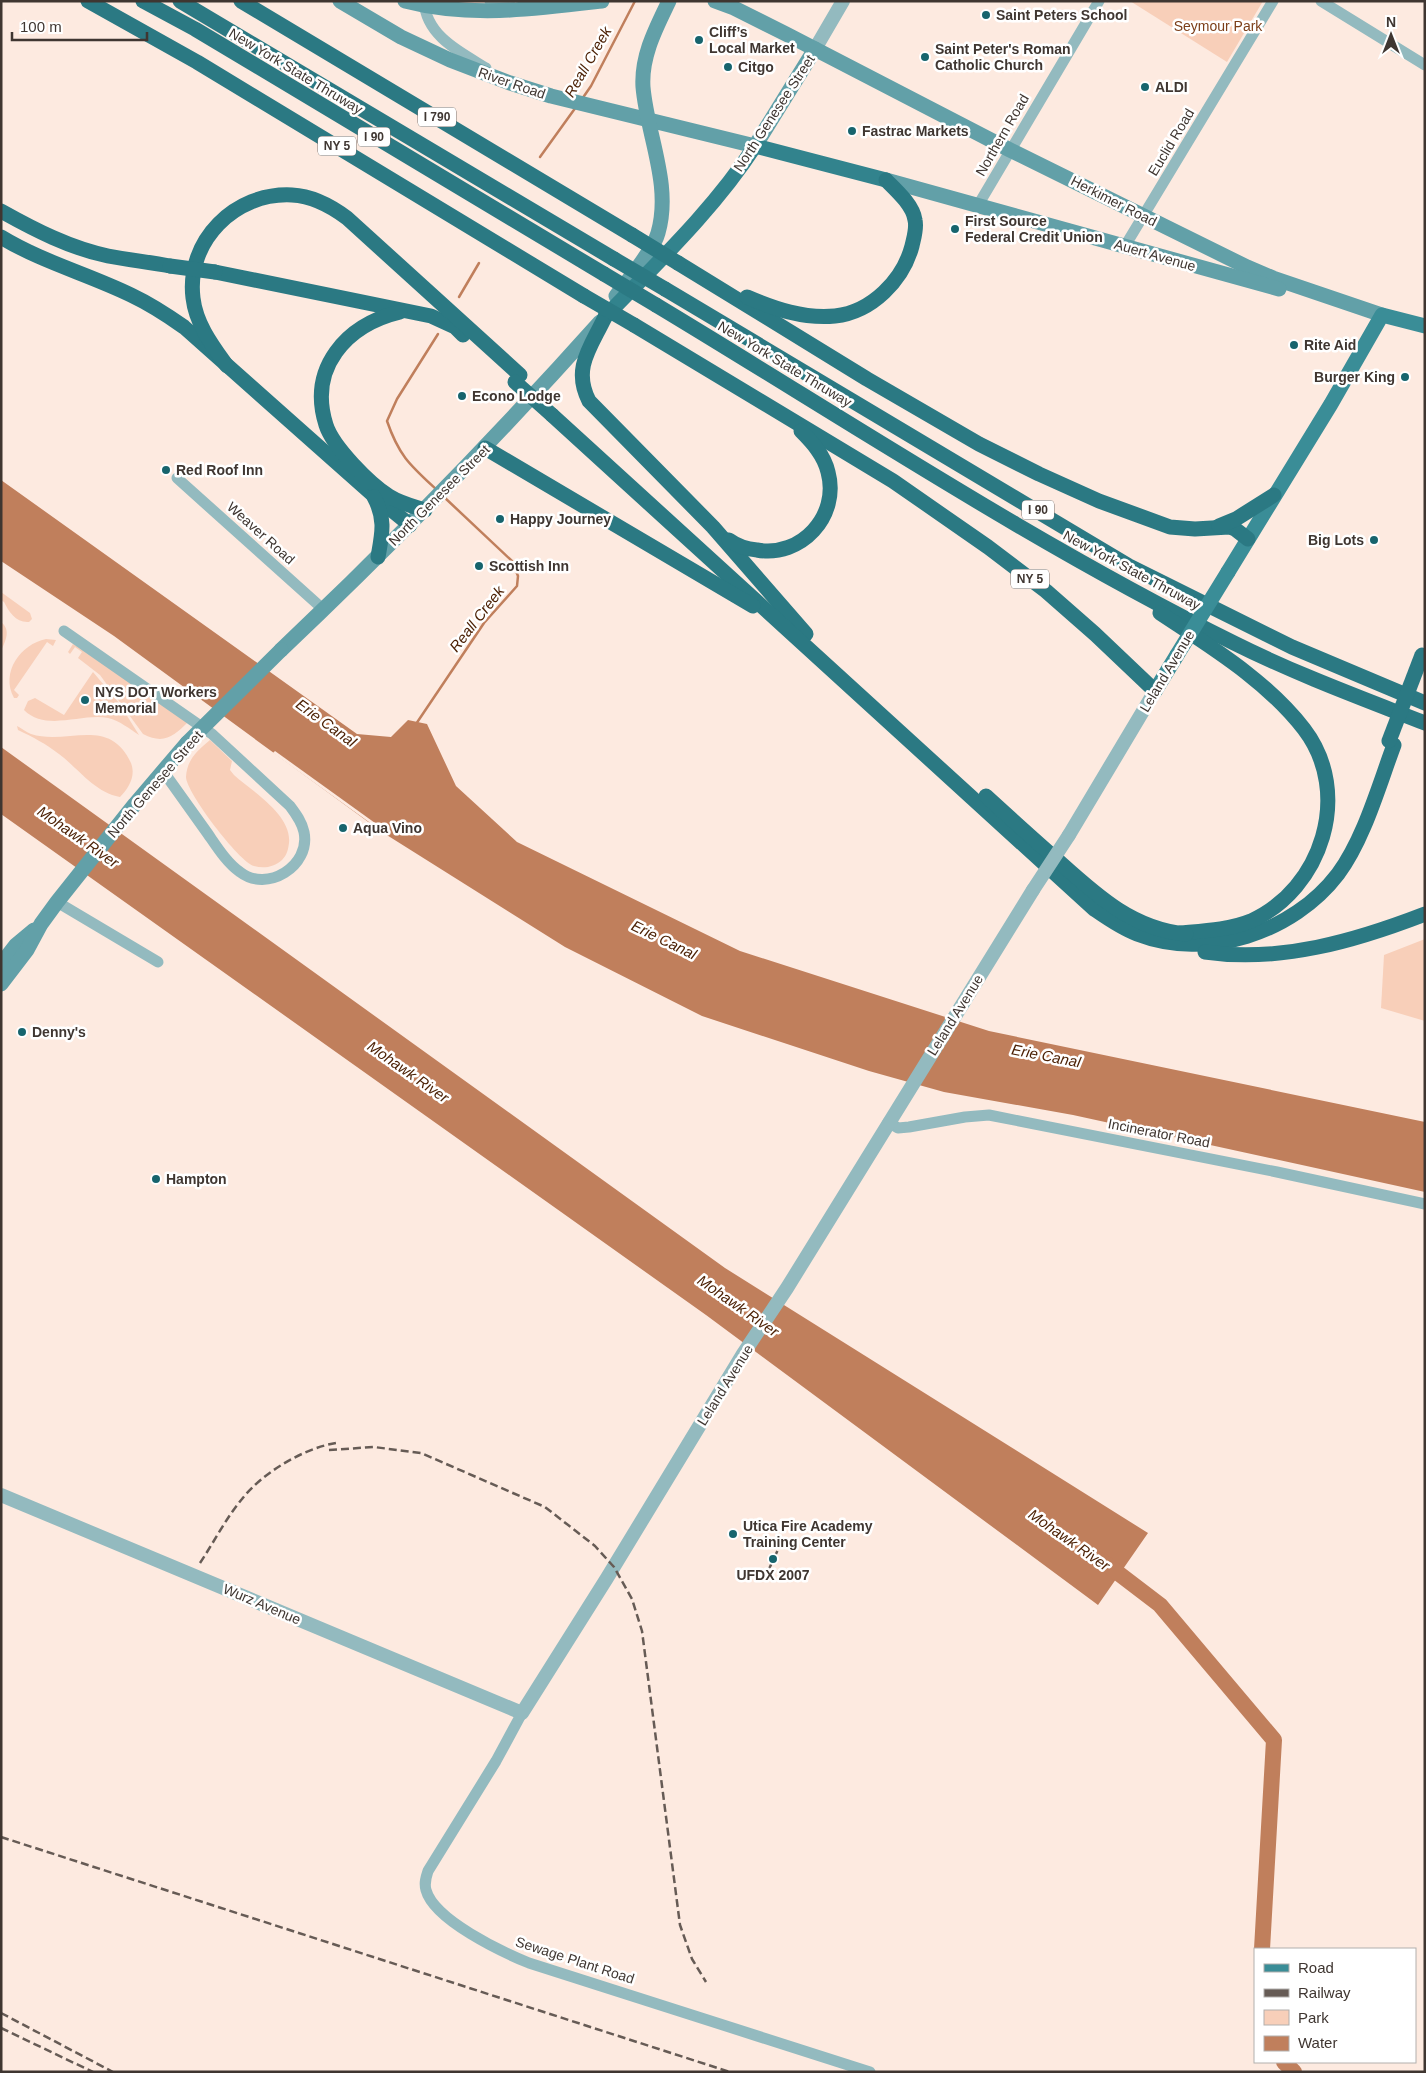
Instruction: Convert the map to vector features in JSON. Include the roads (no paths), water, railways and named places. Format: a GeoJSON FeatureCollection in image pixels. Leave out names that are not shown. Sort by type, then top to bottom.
{"type":"FeatureCollection","features":[{"type":"Feature","properties":{"kind":"highway","name":"NY 5"},"geometry":{"type":"LineString","coordinates":[[88,1],[197,62],[893,482],[988,547],[1053,597],[1155,691]]}},
{"type":"Feature","properties":{"kind":"highway","name":"New York State Thruway"},"geometry":{"type":"LineString","coordinates":[[144,1],[195,29],[656,305],[987,507],[1081,561],[1234,643],[1295,671],[1425,724]]}},
{"type":"Feature","properties":{"kind":"highway","name":"New York State Thruway"},"geometry":{"type":"LineString","coordinates":[[180,1],[1129,566],[1292,647],[1424,703]]}},
{"type":"Feature","properties":{"kind":"highway","name":"I 790"},"geometry":{"type":"LineString","coordinates":[[241,1],[700,276]]}},
{"type":"Feature","properties":{"kind":"highway","name":"Auert Avenue"},"geometry":{"type":"LineString","coordinates":[[755,146],[886,180]]}},
{"type":"Feature","properties":{"kind":"highway","name":"North Genesee Street"},"geometry":{"type":"LineString","coordinates":[[605,317],[681,239],[743,165],[755,146]]}},
{"type":"Feature","properties":{"kind":"highway"},"geometry":{"type":"LineString","coordinates":[[700,276],[762,303],[798,315],[813,317],[838,316],[857,310],[872,302],[894,282],[909,259],[915,234],[915,220],[912,210],[886,180]]}},
{"type":"Feature","properties":{"kind":"highway"},"geometry":{"type":"LineString","coordinates":[[227,366],[198,320],[193,300],[192,285],[195,262],[213,229],[232,212],[252,200],[268,196],[292,194],[308,197],[330,206],[347,218],[517,378],[1102,900],[1126,916],[1150,926],[1180,933],[1211,936],[1236,933],[1268,921],[1303,900],[1323,881],[1342,855],[1355,830],[1392,743]]}},
{"type":"Feature","properties":{"kind":"highway"},"geometry":{"type":"LineString","coordinates":[[1,211],[38,232],[72,246],[108,256],[214,272],[431,316],[455,327],[517,378]]}},
{"type":"Feature","properties":{"kind":"highway"},"geometry":{"type":"LineString","coordinates":[[1,237],[51,263],[130,294],[158,309],[184,327],[372,494],[410,524]]}},
{"type":"Feature","properties":{"kind":"highway"},"geometry":{"type":"LineString","coordinates":[[700,276],[867,379],[979,444],[1039,474],[1099,501],[1154,522],[1184,529],[1217,526],[1236,529],[1248,539]]}},
{"type":"Feature","properties":{"kind":"highway"},"geometry":{"type":"LineString","coordinates":[[403,311],[368,322],[352,333],[339,347],[331,359],[325,374],[322,407],[326,426],[337,446],[369,480],[388,496],[403,504],[429,506]]}},
{"type":"Feature","properties":{"kind":"highway"},"geometry":{"type":"LineString","coordinates":[[605,317],[583,363],[581,375],[583,389],[589,401],[713,527],[812,641]]}},
{"type":"Feature","properties":{"kind":"highway"},"geometry":{"type":"LineString","coordinates":[[554,411],[790,631],[1094,909],[1117,924],[1137,934],[1178,947],[1212,953],[1270,954],[1309,950],[1355,938],[1425,914]]}},
{"type":"Feature","properties":{"kind":"highway"},"geometry":{"type":"LineString","coordinates":[[713,527],[731,542],[744,548],[764,552],[783,550],[794,546],[810,535],[821,521],[828,507],[830,488],[828,472],[823,459],[811,442],[788,417]]}},
{"type":"Feature","properties":{"kind":"highway"},"geometry":{"type":"LineString","coordinates":[[485,448],[750,604],[790,631]]}},
{"type":"Feature","properties":{"kind":"highway"},"geometry":{"type":"LineString","coordinates":[[372,494],[381,510],[383,523],[378,557]]}},
{"type":"Feature","properties":{"kind":"highway"},"geometry":{"type":"LineString","coordinates":[[1217,526],[1236,519],[1274,495]]}},
{"type":"Feature","properties":{"kind":"highway"},"geometry":{"type":"LineString","coordinates":[[1081,561],[1208,645],[1252,678],[1287,709],[1305,730],[1321,763],[1327,784],[1326,829],[1317,855],[1307,873],[1285,898],[1270,910],[1250,921],[1227,928],[1180,933]]}},
{"type":"Feature","properties":{"kind":"highway"},"geometry":{"type":"LineString","coordinates":[[1160,940],[1189,944],[1222,942],[1242,938],[1273,927],[1303,908],[1320,894],[1338,873],[1354,849],[1424,656]]}},
{"type":"Feature","properties":{"kind":"main road","name":"River Road"},"geometry":{"type":"LineString","coordinates":[[340,1],[417,45],[510,83],[570,101],[648,118],[755,146]]}},
{"type":"Feature","properties":{"kind":"main road"},"geometry":{"type":"LineString","coordinates":[[405,1],[424,3],[453,10],[489,12],[547,8],[602,1]]}},
{"type":"Feature","properties":{"kind":"main road"},"geometry":{"type":"LineString","coordinates":[[594,328],[658,235],[661,216],[661,193],[656,148],[648,118],[643,86],[645,58],[652,34],[670,1]]}},
{"type":"Feature","properties":{"kind":"main road","name":"Herkimer Road"},"geometry":{"type":"LineString","coordinates":[[715,1],[734,8],[1010,150],[1273,278],[1382,315],[1425,326]]}},
{"type":"Feature","properties":{"kind":"main road","name":"North Genesee Street"},"geometry":{"type":"LineString","coordinates":[[755,146],[815,49]]}},
{"type":"Feature","properties":{"kind":"main road","name":"Auert Avenue"},"geometry":{"type":"LineString","coordinates":[[886,180],[1244,280],[1382,315]]}},
{"type":"Feature","properties":{"kind":"main road","name":"Leland Avenue"},"geometry":{"type":"LineString","coordinates":[[1155,691],[1331,404],[1382,315]]}},
{"type":"Feature","properties":{"kind":"main road","name":"North Genesee Street"},"geometry":{"type":"LineString","coordinates":[[1,984],[27,950],[41,924],[57,902],[135,804],[187,744],[429,506],[605,317]]}},
{"type":"Feature","properties":{"kind":"main road","name":"North Genesee Street"},"geometry":{"type":"LineString","coordinates":[[1,964],[16,945],[41,924]]}},
{"type":"Feature","properties":{"kind":"street"},"geometry":{"type":"LineString","coordinates":[[490,1],[547,8]]}},
{"type":"Feature","properties":{"kind":"street","name":"Northern Road"},"geometry":{"type":"LineString","coordinates":[[978,207],[1010,150],[1100,1]]}},
{"type":"Feature","properties":{"kind":"street","name":"Euclid Road"},"geometry":{"type":"LineString","coordinates":[[1125,246],[1273,1]]}},
{"type":"Feature","properties":{"kind":"street"},"geometry":{"type":"LineString","coordinates":[[1322,1],[1425,65]]}},
{"type":"Feature","properties":{"kind":"street"},"geometry":{"type":"LineString","coordinates":[[815,49],[843,2]]}},
{"type":"Feature","properties":{"kind":"street"},"geometry":{"type":"LineString","coordinates":[[424,3],[429,21],[443,40],[455,50],[510,83]]}},
{"type":"Feature","properties":{"kind":"street","name":"Weaver Road"},"geometry":{"type":"LineString","coordinates":[[177,478],[324,610]]}},
{"type":"Feature","properties":{"kind":"street"},"geometry":{"type":"LineString","coordinates":[[64,631],[212,734],[290,806],[300,818],[305,833],[304,846],[298,861],[282,876],[258,880],[239,872],[222,853],[162,772]]}},
{"type":"Feature","properties":{"kind":"street","name":"Leland Avenue"},"geometry":{"type":"LineString","coordinates":[[522,1713],[603,1586],[743,1354],[1033,890],[1070,835],[1155,691]]}},
{"type":"Feature","properties":{"kind":"street"},"geometry":{"type":"LineString","coordinates":[[57,902],[158,962]]}},
{"type":"Feature","properties":{"kind":"street","name":"Incinerator Road"},"geometry":{"type":"LineString","coordinates":[[888,1122],[898,1128],[989,1115],[1282,1173],[1425,1204]]}},
{"type":"Feature","properties":{"kind":"street","name":"Wurz Avenue"},"geometry":{"type":"LineString","coordinates":[[1,1495],[522,1713]]}},
{"type":"Feature","properties":{"kind":"street","name":"Sewage Plant Road"},"geometry":{"type":"LineString","coordinates":[[522,1713],[496,1761],[428,1871],[425,1882],[426,1891],[438,1909],[474,1936],[505,1953],[529,1963],[870,2072]]}},
{"type":"Feature","properties":{"kind":"water","name":"Erie Canal"},"geometry":{"type":"Polygon","coordinates":[[[1,480],[357,734],[391,737],[408,720],[427,724],[456,786],[517,842],[740,951],[989,1031],[1425,1122],[1425,1192],[1073,1115],[944,1092],[869,1071],[702,1016],[565,947],[382,832],[114,636],[1,561],[1,480]]]}},
{"type":"Feature","properties":{"kind":"water"},"geometry":{"type":"Polygon","coordinates":[[[1,747],[725,1268],[1148,1533],[1098,1605],[706,1315],[1,814],[1,747]]]}},
{"type":"Feature","properties":{"kind":"waterway","name":"Reall Creek"},"geometry":{"type":"LineString","coordinates":[[582,99],[591,86],[635,1]]}},
{"type":"Feature","properties":{"kind":"waterway","name":"Reall Creek"},"geometry":{"type":"LineString","coordinates":[[540,157],[576,107]]}},
{"type":"Feature","properties":{"kind":"waterway","name":"Reall Creek"},"geometry":{"type":"LineString","coordinates":[[459,297],[479,263]]}},
{"type":"Feature","properties":{"kind":"waterway","name":"Reall Creek"},"geometry":{"type":"LineString","coordinates":[[437,490],[406,459],[396,443],[387,421],[397,399],[438,334]]}},
{"type":"Feature","properties":{"kind":"waterway","name":"Reall Creek"},"geometry":{"type":"LineString","coordinates":[[416,724],[484,623],[517,586],[518,576],[512,561],[444,497]]}},
{"type":"Feature","properties":{"kind":"waterway","name":"Mohawk River"},"geometry":{"type":"LineString","coordinates":[[1101,1560],[1160,1605],[1274,1740],[1262,1948]]}},
{"type":"Feature","properties":{"kind":"waterway","name":"Mohawk River"},"geometry":{"type":"LineString","coordinates":[[1285,2063],[1294,2072]]}},
{"type":"Feature","properties":{"kind":"railway"},"geometry":{"type":"LineString","coordinates":[[200,1563],[225,1522],[250,1489],[272,1471],[297,1456],[336,1443]]}},
{"type":"Feature","properties":{"kind":"railway"},"geometry":{"type":"LineString","coordinates":[[329,1450],[374,1447],[421,1453],[545,1507],[595,1546],[614,1567],[632,1599],[642,1631],[680,1925],[692,1959],[706,1982]]}},
{"type":"Feature","properties":{"kind":"railway"},"geometry":{"type":"LineString","coordinates":[[764,1580],[781,1543]]}},
{"type":"Feature","properties":{"kind":"railway"},"geometry":{"type":"LineString","coordinates":[[1,1837],[730,2072]]}},
{"type":"Feature","properties":{"kind":"railway"},"geometry":{"type":"LineString","coordinates":[[1,2013],[113,2072]]}},
{"type":"Feature","properties":{"kind":"railway"},"geometry":{"type":"LineString","coordinates":[[1,2028],[93,2072]]}},
{"type":"Feature","properties":{"kind":"place","name":"Saint Peters School"},"geometry":{"type":"Point","coordinates":[986,15]}},
{"type":"Feature","properties":{"kind":"place","name":"Cliff’s Local Market"},"geometry":{"type":"Point","coordinates":[699,40]}},
{"type":"Feature","properties":{"kind":"place","name":"Saint Peter's Roman Catholic Church"},"geometry":{"type":"Point","coordinates":[925,57]}},
{"type":"Feature","properties":{"kind":"place","name":"Citgo"},"geometry":{"type":"Point","coordinates":[728,67]}},
{"type":"Feature","properties":{"kind":"place","name":"ALDI"},"geometry":{"type":"Point","coordinates":[1145,87]}},
{"type":"Feature","properties":{"kind":"place","name":"Fastrac Markets"},"geometry":{"type":"Point","coordinates":[852,131]}},
{"type":"Feature","properties":{"kind":"place","name":"First Source Federal Credit Union"},"geometry":{"type":"Point","coordinates":[955,229]}},
{"type":"Feature","properties":{"kind":"place","name":"Rite Aid"},"geometry":{"type":"Point","coordinates":[1294,345]}},
{"type":"Feature","properties":{"kind":"place","name":"Burger King"},"geometry":{"type":"Point","coordinates":[1405,377]}},
{"type":"Feature","properties":{"kind":"place","name":"Econo Lodge"},"geometry":{"type":"Point","coordinates":[462,396]}},
{"type":"Feature","properties":{"kind":"place","name":"Red Roof Inn"},"geometry":{"type":"Point","coordinates":[166,470]}},
{"type":"Feature","properties":{"kind":"place","name":"Happy Journey"},"geometry":{"type":"Point","coordinates":[500,519]}},
{"type":"Feature","properties":{"kind":"place","name":"Big Lots"},"geometry":{"type":"Point","coordinates":[1374,540]}},
{"type":"Feature","properties":{"kind":"place","name":"Scottish Inn"},"geometry":{"type":"Point","coordinates":[479,566]}},
{"type":"Feature","properties":{"kind":"place","name":"NYS DOT Workers Memorial"},"geometry":{"type":"Point","coordinates":[85,700]}},
{"type":"Feature","properties":{"kind":"place","name":"Aqua Vino"},"geometry":{"type":"Point","coordinates":[343,828]}},
{"type":"Feature","properties":{"kind":"place","name":"Denny's"},"geometry":{"type":"Point","coordinates":[22,1032]}},
{"type":"Feature","properties":{"kind":"place","name":"Hampton"},"geometry":{"type":"Point","coordinates":[156,1179]}},
{"type":"Feature","properties":{"kind":"place","name":"Utica Fire Academy Training Center"},"geometry":{"type":"Point","coordinates":[733,1534]}},
{"type":"Feature","properties":{"kind":"place","name":"UFDX 2007"},"geometry":{"type":"Point","coordinates":[773,1559]}},
{"type":"Feature","properties":{"kind":"park label","name":"Seymour Park"},"geometry":{"type":"Point","coordinates":[1218,26]}}]}
